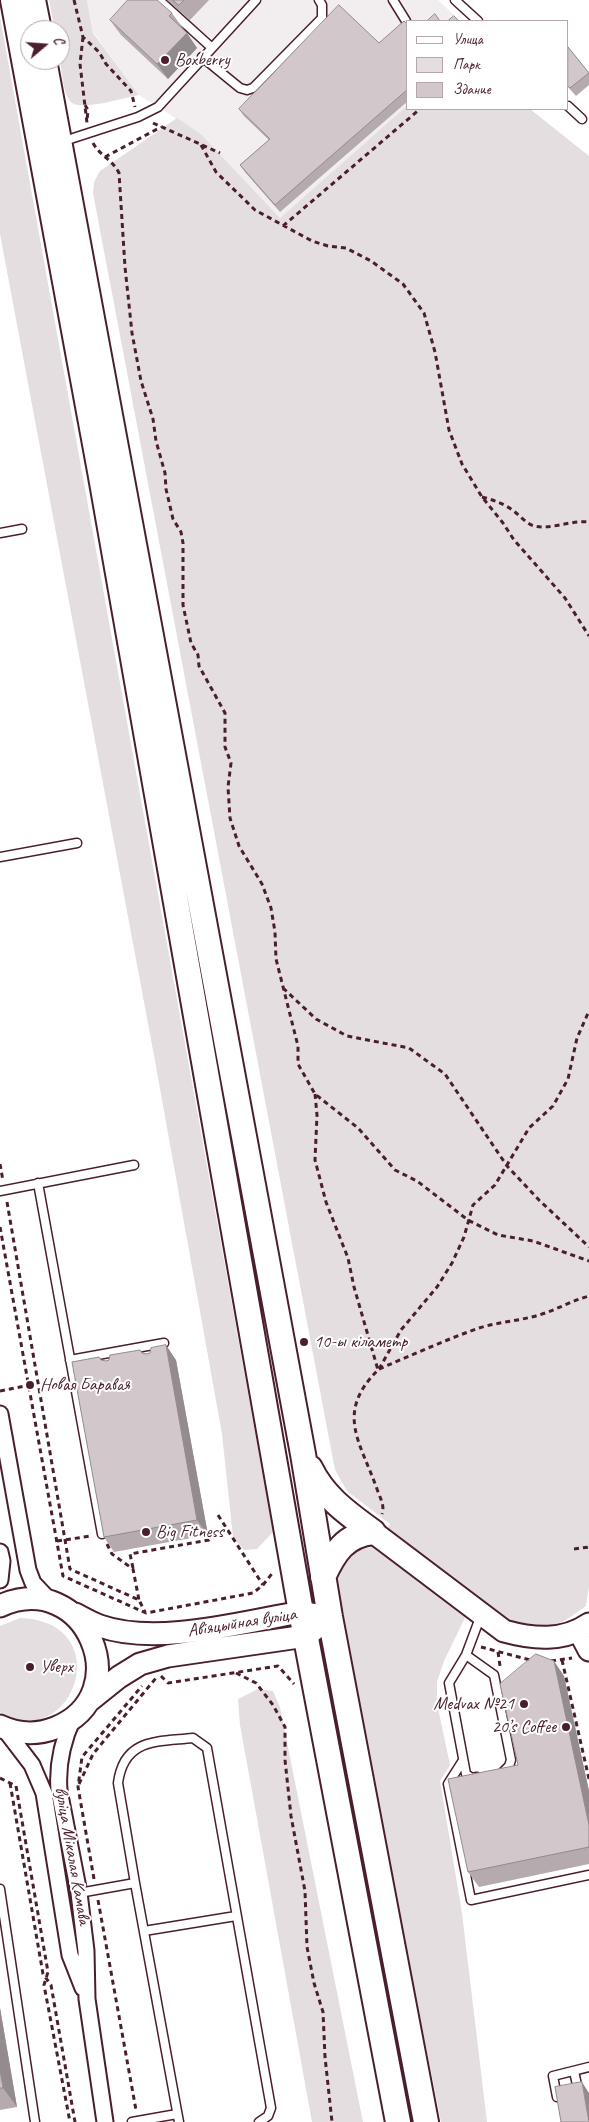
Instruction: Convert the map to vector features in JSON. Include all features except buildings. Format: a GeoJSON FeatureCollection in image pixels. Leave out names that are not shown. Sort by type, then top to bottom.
{"type":"FeatureCollection","features":[{"type":"Feature","properties":{"kind":"main road"},"geometry":{"type":"LineString","coordinates":[[13,0],[50,144],[303,1454],[330,1617],[426,2122]]}},
{"type":"Feature","properties":{"kind":"main road"},"geometry":{"type":"LineString","coordinates":[[33,0],[37,20]]}},
{"type":"Feature","properties":{"kind":"main road"},"geometry":{"type":"LineString","coordinates":[[45,70],[50,144],[100,471],[301,1612],[398,2122]]}},
{"type":"Feature","properties":{"kind":"main road"},"geometry":{"type":"LineString","coordinates":[[303,1454],[321,1488],[330,1498],[377,1524],[481,1615],[504,1631],[522,1636],[543,1638],[561,1637],[584,1627],[589,1650]]}},
{"type":"Feature","properties":{"kind":"main road"},"geometry":{"type":"LineString","coordinates":[[323,1577],[332,1559],[344,1543],[377,1524]]}},
{"type":"Feature","properties":{"kind":"main road","name":"Авіяцыйная вуліца"},"geometry":{"type":"LineString","coordinates":[[0,1606],[26,1599],[51,1602],[100,1626],[147,1634],[174,1634],[301,1612],[330,1617]]}},
{"type":"Feature","properties":{"kind":"main road"},"geometry":{"type":"LineString","coordinates":[[73,1613],[91,1636],[96,1652],[96,1678],[80,1710]]}},
{"type":"Feature","properties":{"kind":"main road","name":"Авіяцыйная вуліца"},"geometry":{"type":"LineString","coordinates":[[2,1726],[20,1732],[37,1733],[54,1729],[119,1677],[140,1664],[168,1656],[306,1636],[330,1617]]}},
{"type":"Feature","properties":{"kind":"street"},"geometry":{"type":"LineString","coordinates":[[0,1414],[28,1570],[33,1583],[51,1602]]}},
{"type":"Feature","properties":{"kind":"street"},"geometry":{"type":"LineString","coordinates":[[0,1552],[2,1561],[0,1580]]}},
{"type":"Feature","properties":{"kind":"street","name":"вуліца Мікалая Камава"},"geometry":{"type":"LineString","coordinates":[[80,1710],[63,1738],[58,1774],[61,1805],[79,1894],[86,1951],[87,1999],[105,2122]]}},
{"type":"Feature","properties":{"kind":"street","name":"вуліца Мікалая Камава"},"geometry":{"type":"LineString","coordinates":[[2,1726],[32,1765],[44,1793],[70,1955],[87,1999]]}},
{"type":"Feature","properties":{"kind":"lane"},"geometry":{"type":"LineString","coordinates":[[159,0],[211,47]]}},
{"type":"Feature","properties":{"kind":"lane"},"geometry":{"type":"LineString","coordinates":[[50,144],[138,117],[158,107],[256,0]]}},
{"type":"Feature","properties":{"kind":"lane"},"geometry":{"type":"LineString","coordinates":[[202,57],[240,88],[247,90],[253,88],[322,18],[322,5],[319,0]]}},
{"type":"Feature","properties":{"kind":"lane"},"geometry":{"type":"LineString","coordinates":[[393,0],[406,21]]}},
{"type":"Feature","properties":{"kind":"lane"},"geometry":{"type":"LineString","coordinates":[[455,0],[477,20]]}},
{"type":"Feature","properties":{"kind":"lane"},"geometry":{"type":"LineString","coordinates":[[569,107],[582,120]]}},
{"type":"Feature","properties":{"kind":"lane"},"geometry":{"type":"LineString","coordinates":[[0,533],[22,529]]}},
{"type":"Feature","properties":{"kind":"lane"},"geometry":{"type":"LineString","coordinates":[[0,857],[78,843]]}},
{"type":"Feature","properties":{"kind":"lane"},"geometry":{"type":"LineString","coordinates":[[2,1190],[134,1165]]}},
{"type":"Feature","properties":{"kind":"lane"},"geometry":{"type":"LineString","coordinates":[[38,1183],[102,1534]]}},
{"type":"Feature","properties":{"kind":"lane"},"geometry":{"type":"LineString","coordinates":[[70,1360],[164,1344]]}},
{"type":"Feature","properties":{"kind":"lane"},"geometry":{"type":"LineString","coordinates":[[151,1345],[154,1354]]}},
{"type":"Feature","properties":{"kind":"lane"},"geometry":{"type":"LineString","coordinates":[[110,1353],[112,1362]]}},
{"type":"Feature","properties":{"kind":"lane"},"geometry":{"type":"LineString","coordinates":[[466,1655],[494,1675],[511,1760],[505,1772],[472,1778],[466,1774],[462,1762],[449,1683],[466,1655],[481,1615]]}},
{"type":"Feature","properties":{"kind":"lane"},"geometry":{"type":"LineString","coordinates":[[179,2122],[134,1883],[118,1783],[120,1769],[130,1753],[143,1744],[193,1738],[207,1748],[271,2108],[268,2116],[259,2122]]}},
{"type":"Feature","properties":{"kind":"lane"},"geometry":{"type":"LineString","coordinates":[[462,1762],[448,1784],[471,1900],[589,1876]]}},
{"type":"Feature","properties":{"kind":"lane"},"geometry":{"type":"LineString","coordinates":[[79,1894],[134,1883]]}},
{"type":"Feature","properties":{"kind":"lane"},"geometry":{"type":"LineString","coordinates":[[0,1889],[35,2122]]}},
{"type":"Feature","properties":{"kind":"lane"},"geometry":{"type":"LineString","coordinates":[[144,1931],[236,1916]]}},
{"type":"Feature","properties":{"kind":"lane"},"geometry":{"type":"LineString","coordinates":[[560,2109],[554,2076],[589,2067]]}},
{"type":"Feature","properties":{"kind":"lane"},"geometry":{"type":"LineString","coordinates":[[574,2070],[577,2085]]}},
{"type":"Feature","properties":{"kind":"lane"},"geometry":{"type":"LineString","coordinates":[[135,2122],[177,2114]]}},
{"type":"Feature","properties":{"kind":"path"},"geometry":{"type":"LineString","coordinates":[[74,0],[83,37],[80,64],[86,118]]}},
{"type":"Feature","properties":{"kind":"path"},"geometry":{"type":"LineString","coordinates":[[83,37],[99,52],[106,64],[131,91],[138,117],[220,153]]}},
{"type":"Feature","properties":{"kind":"path"},"geometry":{"type":"LineString","coordinates":[[283,226],[419,110]]}},
{"type":"Feature","properties":{"kind":"path"},"geometry":{"type":"LineString","coordinates":[[105,157],[162,127]]}},
{"type":"Feature","properties":{"kind":"path"},"geometry":{"type":"LineString","coordinates":[[88,133],[98,152],[115,164],[119,173],[125,267],[132,333],[141,380],[153,419],[156,441],[165,473],[166,489],[173,520],[181,532],[183,543],[183,605],[192,643],[198,655],[200,666],[225,713],[225,746],[231,763],[228,787],[230,818],[239,846],[262,884],[271,908],[275,932],[276,959],[298,1046],[298,1064],[314,1094],[317,1115],[315,1160],[326,1202],[348,1258],[354,1287],[378,1370]]}},
{"type":"Feature","properties":{"kind":"path"},"geometry":{"type":"LineString","coordinates":[[201,145],[216,172],[255,210],[312,241],[328,246],[346,248],[371,261],[403,284],[424,313],[435,352],[450,430],[462,464],[482,497],[514,540],[565,598],[589,636]]}},
{"type":"Feature","properties":{"kind":"path"},"geometry":{"type":"LineString","coordinates":[[482,497],[496,501],[513,510],[533,526],[557,525],[577,520],[589,522]]}},
{"type":"Feature","properties":{"kind":"path"},"geometry":{"type":"LineString","coordinates":[[283,988],[316,1019],[346,1036],[409,1048],[445,1074],[507,1166],[539,1200],[589,1247]]}},
{"type":"Feature","properties":{"kind":"path"},"geometry":{"type":"LineString","coordinates":[[377,1524],[384,1508],[360,1449],[353,1411],[365,1384],[378,1370],[401,1330],[437,1287],[452,1262],[464,1237],[473,1205],[495,1185],[529,1128],[553,1106],[568,1079],[577,1038],[589,1011]]}},
{"type":"Feature","properties":{"kind":"path"},"geometry":{"type":"LineString","coordinates":[[314,1094],[358,1128],[395,1170],[417,1181],[468,1220],[498,1235],[533,1241],[589,1260]]}},
{"type":"Feature","properties":{"kind":"path"},"geometry":{"type":"LineString","coordinates":[[0,1164],[2,1190],[70,1569],[139,1600]]}},
{"type":"Feature","properties":{"kind":"path"},"geometry":{"type":"LineString","coordinates":[[0,1227],[63,1576],[146,1612],[253,1593],[263,1585],[218,1516]]}},
{"type":"Feature","properties":{"kind":"path"},"geometry":{"type":"LineString","coordinates":[[378,1370],[479,1328],[503,1321],[538,1315],[589,1296]]}},
{"type":"Feature","properties":{"kind":"path"},"geometry":{"type":"LineString","coordinates":[[0,1390],[30,1385]]}},
{"type":"Feature","properties":{"kind":"path"},"geometry":{"type":"LineString","coordinates":[[146,1612],[139,1600],[130,1554],[209,1540],[227,1530]]}},
{"type":"Feature","properties":{"kind":"path"},"geometry":{"type":"LineString","coordinates":[[57,1541],[102,1534],[112,1554],[133,1569]]}},
{"type":"Feature","properties":{"kind":"path"},"geometry":{"type":"LineString","coordinates":[[574,1549],[589,1547]]}},
{"type":"Feature","properties":{"kind":"path"},"geometry":{"type":"LineString","coordinates":[[562,1660],[589,1779]]}},
{"type":"Feature","properties":{"kind":"path"},"geometry":{"type":"LineString","coordinates":[[78,1787],[93,1754],[156,1679],[155,1670],[168,1683],[278,1666]]}},
{"type":"Feature","properties":{"kind":"path"},"geometry":{"type":"LineString","coordinates":[[557,1669],[565,1672]]}},
{"type":"Feature","properties":{"kind":"path"},"geometry":{"type":"LineString","coordinates":[[235,1673],[256,1683],[285,1728],[285,1760],[291,1816],[305,1891],[307,1947],[314,1983],[323,2012],[325,2058],[332,2122]]}},
{"type":"Feature","properties":{"kind":"path"},"geometry":{"type":"LineString","coordinates":[[135,2122],[78,1787],[82,1757],[143,1685]]}},
{"type":"Feature","properties":{"kind":"path"},"geometry":{"type":"LineString","coordinates":[[0,1778],[16,1786],[48,1972],[44,1984],[70,2122]]}},
{"type":"Feature","properties":{"kind":"path"},"geometry":{"type":"LineString","coordinates":[[46,1978],[51,1985],[74,2122]]}},
{"type":"Feature","properties":{"kind":"shaded area"},"geometry":{"type":"Polygon","coordinates":[[[87,0],[438,0],[459,20],[406,20],[406,108],[280,218],[201,134],[139,95],[93,32],[87,0]]]}},
{"type":"Feature","properties":{"kind":"green space"},"geometry":{"type":"Polygon","coordinates":[[[49,0],[87,0],[93,33],[139,95],[106,103],[88,105],[74,104],[69,100],[65,92],[61,70],[70,70],[70,20],[53,20],[49,0]]]}},
{"type":"Feature","properties":{"kind":"green space"},"geometry":{"type":"Polygon","coordinates":[[[0,17],[273,1532],[257,1549],[244,1550],[233,1537],[222,1434],[155,1061],[0,234],[0,17]]]}},
{"type":"Feature","properties":{"kind":"green space"},"geometry":{"type":"Polygon","coordinates":[[[406,107],[406,110],[531,110],[589,156],[589,1586],[586,1606],[564,1621],[544,1627],[533,1627],[513,1622],[493,1612],[474,1599],[444,1661],[437,1682],[437,1703],[450,1765],[440,1781],[462,1913],[487,2122],[441,2122],[332,1579],[349,1552],[377,1546],[390,1524],[347,1491],[335,1470],[93,193],[94,182],[100,171],[177,118],[201,134],[280,218],[406,107]]]}},
{"type":"Feature","properties":{"kind":"green space"},"geometry":{"type":"Polygon","coordinates":[[[20,1618],[51,1625],[69,1640],[77,1660],[75,1682],[65,1702],[48,1716],[26,1720],[0,1712],[0,1626],[20,1618]]]}},
{"type":"Feature","properties":{"kind":"green space"},"geometry":{"type":"Polygon","coordinates":[[[258,1689],[273,1691],[280,1707],[363,2122],[312,2122],[240,1725],[238,1699],[258,1689]]]}},
{"type":"Feature","properties":{"kind":"place","name":"Boxberry"},"geometry":{"type":"Point","coordinates":[165,60]}},
{"type":"Feature","properties":{"kind":"place","name":"10-ы кіламетр"},"geometry":{"type":"Point","coordinates":[304,1342]}},
{"type":"Feature","properties":{"kind":"place","name":"Новая Баравая"},"geometry":{"type":"Point","coordinates":[30,1385]}},
{"type":"Feature","properties":{"kind":"place","name":"Big Fitness"},"geometry":{"type":"Point","coordinates":[146,1532]}},
{"type":"Feature","properties":{"kind":"place","name":"Уверх"},"geometry":{"type":"Point","coordinates":[30,1667]}},
{"type":"Feature","properties":{"kind":"place","name":"Medvax №21"},"geometry":{"type":"Point","coordinates":[524,1704]}},
{"type":"Feature","properties":{"kind":"place","name":"20’s Coffee"},"geometry":{"type":"Point","coordinates":[566,1727]}}]}
